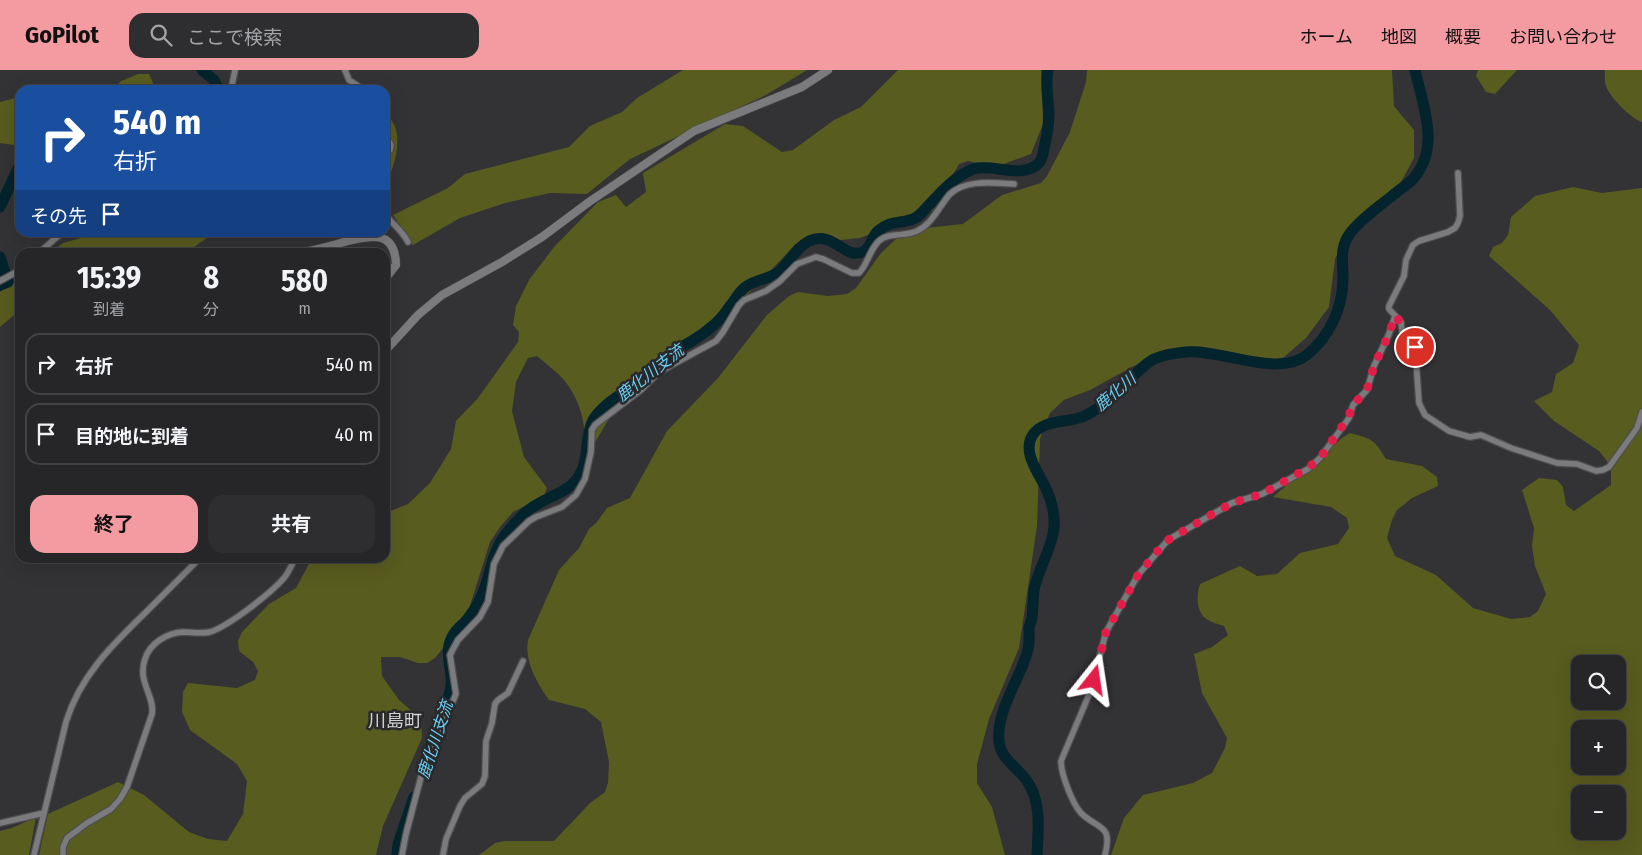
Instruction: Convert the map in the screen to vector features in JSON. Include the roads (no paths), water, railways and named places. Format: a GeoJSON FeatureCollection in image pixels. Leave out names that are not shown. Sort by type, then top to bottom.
{"type":"FeatureCollection","features":[{"type":"Feature","properties":{"kind":"street"},"geometry":{"type":"LineString","coordinates":[[231,85],[235,70]]}},
{"type":"Feature","properties":{"kind":"street"},"geometry":{"type":"LineString","coordinates":[[345,70],[349,80],[356,85]]}},
{"type":"Feature","properties":{"kind":"street"},"geometry":{"type":"LineString","coordinates":[[390,346],[418,315],[442,295],[542,238],[589,202],[694,131],[802,86],[828,70]]}},
{"type":"Feature","properties":{"kind":"street"},"geometry":{"type":"LineString","coordinates":[[1458,173],[1460,216],[1458,223],[1455,228],[1448,232],[1413,245],[1406,260],[1404,276],[1388,309],[1401,322],[1402,331],[1412,340],[1415,347],[1422,412],[1449,431],[1470,437],[1481,435],[1557,464],[1577,464],[1596,471],[1609,467],[1637,428],[1642,412]]}},
{"type":"Feature","properties":{"kind":"street"},"geometry":{"type":"LineString","coordinates":[[402,855],[421,777],[456,694],[450,655],[458,640],[480,616],[488,602],[494,564],[503,546],[529,521],[562,507],[576,495],[585,479],[591,452],[592,430],[595,425],[642,389],[659,372],[716,341],[744,300],[766,291],[780,281],[797,264],[816,257],[852,273],[859,273],[882,238],[906,235],[918,231],[931,221],[950,194],[958,189],[981,183],[1014,184]]}},
{"type":"Feature","properties":{"kind":"street"},"geometry":{"type":"LineString","coordinates":[[390,220],[403,232],[408,242]]}},
{"type":"Feature","properties":{"kind":"street"},"geometry":{"type":"LineString","coordinates":[[44,248],[57,237]]}},
{"type":"Feature","properties":{"kind":"street"},"geometry":{"type":"LineString","coordinates":[[320,248],[363,237]]}},
{"type":"Feature","properties":{"kind":"street"},"geometry":{"type":"LineString","coordinates":[[380,237],[388,242],[396,254],[396,265],[390,273]]}},
{"type":"Feature","properties":{"kind":"street"},"geometry":{"type":"LineString","coordinates":[[2,280],[15,273]]}},
{"type":"Feature","properties":{"kind":"street"},"geometry":{"type":"LineString","coordinates":[[1105,855],[1108,841],[1107,835],[1102,827],[1082,813],[1076,805],[1061,768],[1061,761],[1091,690],[1106,632],[1138,575],[1168,540],[1232,503],[1262,494],[1308,468],[1320,458],[1348,418],[1353,405],[1367,390],[1374,366],[1395,316]]}},
{"type":"Feature","properties":{"kind":"street"},"geometry":{"type":"LineString","coordinates":[[34,855],[66,722],[72,704],[82,685],[107,651],[195,563]]}},
{"type":"Feature","properties":{"kind":"street"},"geometry":{"type":"LineString","coordinates":[[63,855],[63,847],[67,838],[116,804],[127,787],[152,714],[153,708],[143,673],[144,661],[150,649],[156,642],[174,634],[184,632],[203,633],[224,625],[276,585],[286,574],[292,563]]}},
{"type":"Feature","properties":{"kind":"street"},"geometry":{"type":"LineString","coordinates":[[443,855],[446,839],[460,806],[465,798],[482,784],[485,776],[486,741],[496,704],[498,700],[508,693],[523,661]]}},
{"type":"Feature","properties":{"kind":"street"},"geometry":{"type":"LineString","coordinates":[[0,823],[44,813]]}},
{"type":"Feature","properties":{"kind":"waterway"},"geometry":{"type":"LineString","coordinates":[[202,70],[214,80],[216,85]]}},
{"type":"Feature","properties":{"kind":"waterway","name":"鹿化川支流"},"geometry":{"type":"LineString","coordinates":[[426,760],[450,692],[451,680],[448,650],[452,637],[476,607],[486,585],[495,553],[506,533],[530,508],[568,488],[579,476],[585,462],[590,427],[603,408],[645,378],[665,358],[712,327],[723,316],[744,288],[780,271],[797,251],[809,241],[825,239],[850,252],[863,252],[868,248],[878,231],[887,225],[917,217],[938,195],[966,172],[981,168],[1016,171],[1032,168],[1039,163],[1043,156],[1048,126],[1048,70]]}},
{"type":"Feature","properties":{"kind":"waterway","name":"鹿化川"},"geometry":{"type":"LineString","coordinates":[[1037,855],[1038,817],[1032,789],[1023,776],[1010,763],[1000,748],[999,742],[1001,720],[1007,699],[1028,651],[1034,590],[1051,544],[1054,528],[1054,514],[1050,499],[1033,464],[1029,450],[1032,436],[1036,431],[1048,424],[1076,419],[1089,414],[1109,399],[1145,365],[1161,356],[1182,352],[1200,352],[1249,361],[1280,364],[1295,361],[1307,355],[1322,339],[1338,310],[1343,278],[1343,249],[1347,238],[1365,217],[1413,179],[1421,167],[1426,154],[1428,126],[1415,70]]}},
{"type":"Feature","properties":{"kind":"waterway"},"geometry":{"type":"LineString","coordinates":[[0,207],[15,175]]}},
{"type":"Feature","properties":{"kind":"waterway"},"geometry":{"type":"LineString","coordinates":[[0,257],[8,282],[0,285]]}},
{"type":"Feature","properties":{"kind":"waterway","name":"鹿化川支流"},"geometry":{"type":"LineString","coordinates":[[397,855],[398,844],[414,797]]}},
{"type":"Feature","properties":{"kind":"district","name":"川島町"},"geometry":{"type":"Point","coordinates":[395,721]}}]}
